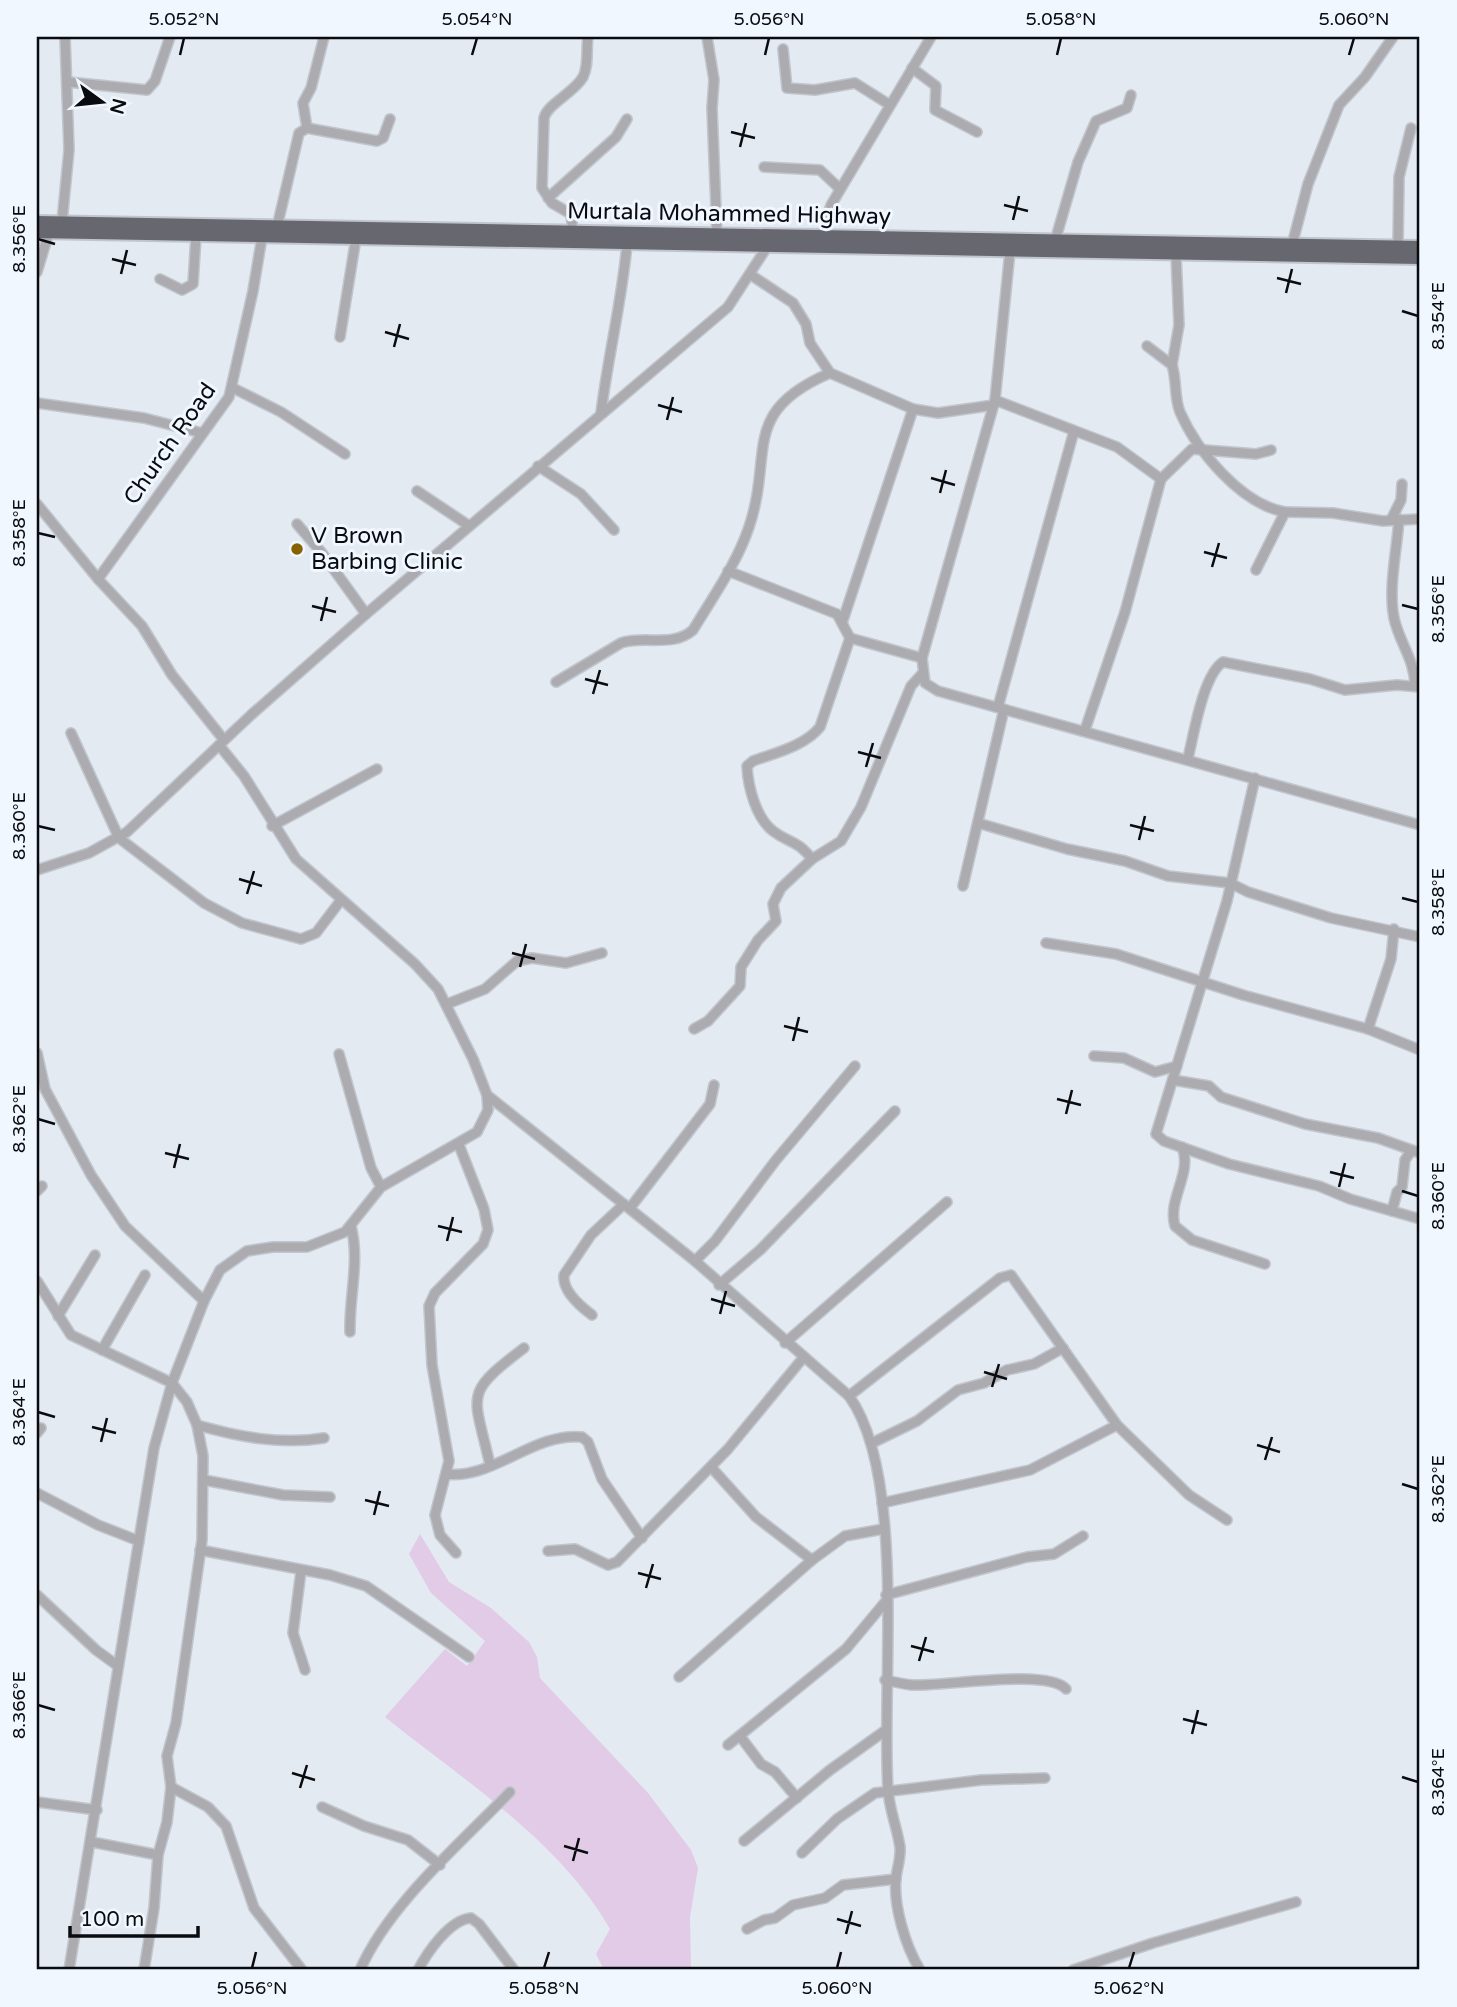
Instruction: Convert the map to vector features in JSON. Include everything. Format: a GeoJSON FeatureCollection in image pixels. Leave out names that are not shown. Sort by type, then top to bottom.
{"type":"FeatureCollection","features":[{"type":"Feature","properties":{"kind":"highway","name":"Murtala Mohammed Highway"},"geometry":{"type":"LineString","coordinates":[[37,222],[717,234],[821,237],[900,243],[1055,241],[1420,247]]}},
{"type":"Feature","properties":{"kind":"highway"},"geometry":{"type":"LineString","coordinates":[[43,232],[766,247],[900,243],[1010,251],[1420,258]]}},
{"type":"Feature","properties":{"kind":"street"},"geometry":{"type":"LineString","coordinates":[[62,222],[69,150],[65,37]]}},
{"type":"Feature","properties":{"kind":"street"},"geometry":{"type":"LineString","coordinates":[[68,82],[147,90],[155,81],[170,37]]}},
{"type":"Feature","properties":{"kind":"street"},"geometry":{"type":"LineString","coordinates":[[307,128],[303,103],[311,88],[324,37]]}},
{"type":"Feature","properties":{"kind":"street"},"geometry":{"type":"LineString","coordinates":[[573,232],[571,214],[548,198],[541,182],[544,114],[574,90],[584,75],[587,37]]}},
{"type":"Feature","properties":{"kind":"street"},"geometry":{"type":"LineString","coordinates":[[707,37],[714,80],[712,108],[717,234]]}},
{"type":"Feature","properties":{"kind":"street"},"geometry":{"type":"LineString","coordinates":[[821,237],[826,214],[931,37]]}},
{"type":"Feature","properties":{"kind":"street"},"geometry":{"type":"LineString","coordinates":[[1292,245],[1308,184],[1339,105],[1373,66],[1393,37]]}},
{"type":"Feature","properties":{"kind":"street"},"geometry":{"type":"LineString","coordinates":[[783,49],[787,88],[816,90],[855,83],[890,104]]}},
{"type":"Feature","properties":{"kind":"street"},"geometry":{"type":"LineString","coordinates":[[912,68],[936,86],[935,110],[977,132]]}},
{"type":"Feature","properties":{"kind":"street"},"geometry":{"type":"LineString","coordinates":[[1055,241],[1078,162],[1096,121],[1127,108],[1131,95]]}},
{"type":"Feature","properties":{"kind":"street"},"geometry":{"type":"LineString","coordinates":[[307,128],[377,141],[383,138],[390,119]]}},
{"type":"Feature","properties":{"kind":"street"},"geometry":{"type":"LineString","coordinates":[[548,198],[616,137],[627,119]]}},
{"type":"Feature","properties":{"kind":"street"},"geometry":{"type":"LineString","coordinates":[[277,227],[296,138],[307,128]]}},
{"type":"Feature","properties":{"kind":"street"},"geometry":{"type":"LineString","coordinates":[[1398,246],[1399,177],[1412,128]]}},
{"type":"Feature","properties":{"kind":"street"},"geometry":{"type":"LineString","coordinates":[[764,167],[820,170],[840,190]]}},
{"type":"Feature","properties":{"kind":"street"},"geometry":{"type":"LineString","coordinates":[[37,272],[43,232]]}},
{"type":"Feature","properties":{"kind":"street"},"geometry":{"type":"LineString","coordinates":[[160,279],[182,290],[192,284],[196,236]]}},
{"type":"Feature","properties":{"kind":"street","name":"Church Road"},"geometry":{"type":"LineString","coordinates":[[98,579],[225,404],[233,388],[262,237]]}},
{"type":"Feature","properties":{"kind":"street"},"geometry":{"type":"LineString","coordinates":[[340,337],[356,238]]}},
{"type":"Feature","properties":{"kind":"street"},"geometry":{"type":"LineString","coordinates":[[601,413],[606,369],[622,300],[627,244]]}},
{"type":"Feature","properties":{"kind":"street"},"geometry":{"type":"LineString","coordinates":[[37,870],[89,853],[119,838],[366,614],[728,307],[751,275],[766,247]]}},
{"type":"Feature","properties":{"kind":"street"},"geometry":{"type":"LineString","coordinates":[[1010,251],[994,402],[922,657],[922,674],[930,688],[1420,825]]}},
{"type":"Feature","properties":{"kind":"street"},"geometry":{"type":"LineString","coordinates":[[1176,255],[1179,325],[1172,365],[1180,412],[1199,449],[1262,507],[1285,512],[1333,513],[1364,520],[1420,519]]}},
{"type":"Feature","properties":{"kind":"street"},"geometry":{"type":"LineString","coordinates":[[751,275],[793,303],[806,324],[813,348],[830,373],[913,409],[938,413],[994,402],[1117,447],[1161,479]]}},
{"type":"Feature","properties":{"kind":"street"},"geometry":{"type":"LineString","coordinates":[[1147,346],[1172,365]]}},
{"type":"Feature","properties":{"kind":"street"},"geometry":{"type":"LineString","coordinates":[[556,682],[632,639],[680,639],[687,635],[728,570],[749,527],[769,420],[781,404],[802,387],[830,373]]}},
{"type":"Feature","properties":{"kind":"street"},"geometry":{"type":"LineString","coordinates":[[233,388],[281,412],[345,454]]}},
{"type":"Feature","properties":{"kind":"street"},"geometry":{"type":"LineString","coordinates":[[37,403],[144,418],[202,433]]}},
{"type":"Feature","properties":{"kind":"street"},"geometry":{"type":"LineString","coordinates":[[843,620],[913,409]]}},
{"type":"Feature","properties":{"kind":"street"},"geometry":{"type":"LineString","coordinates":[[963,886],[1001,708],[1074,431]]}},
{"type":"Feature","properties":{"kind":"street"},"geometry":{"type":"LineString","coordinates":[[1085,730],[1125,612],[1161,479],[1192,449],[1256,454],[1271,450]]}},
{"type":"Feature","properties":{"kind":"street"},"geometry":{"type":"LineString","coordinates":[[538,466],[581,494],[614,530]]}},
{"type":"Feature","properties":{"kind":"street"},"geometry":{"type":"LineString","coordinates":[[1188,758],[1210,679],[1216,667],[1223,662],[1310,679],[1345,690],[1418,687],[1412,661],[1399,633],[1392,605],[1395,520],[1402,484]]}},
{"type":"Feature","properties":{"kind":"street"},"geometry":{"type":"LineString","coordinates":[[417,491],[468,526]]}},
{"type":"Feature","properties":{"kind":"street"},"geometry":{"type":"LineString","coordinates":[[37,504],[98,579],[142,626],[172,675],[222,742],[272,826],[296,859],[415,964],[438,989],[487,1095],[488,1110],[477,1132],[459,1145],[381,1187],[351,1226],[321,1243],[273,1247],[241,1254],[220,1270],[204,1301],[172,1384],[154,1448],[92,1843],[69,1970]]}},
{"type":"Feature","properties":{"kind":"street"},"geometry":{"type":"LineString","coordinates":[[1256,570],[1285,512]]}},
{"type":"Feature","properties":{"kind":"street"},"geometry":{"type":"LineString","coordinates":[[297,524],[322,553],[366,614]]}},
{"type":"Feature","properties":{"kind":"street"},"geometry":{"type":"LineString","coordinates":[[728,570],[837,614],[843,620],[850,638],[820,727],[801,742],[752,761],[747,766],[755,803],[765,822],[776,833],[801,845],[812,859]]}},
{"type":"Feature","properties":{"kind":"street"},"geometry":{"type":"LineString","coordinates":[[850,638],[922,657]]}},
{"type":"Feature","properties":{"kind":"street"},"geometry":{"type":"LineString","coordinates":[[694,1030],[708,1021],[740,986],[741,967],[758,940],[776,921],[773,910],[776,896],[812,859],[841,841],[856,816],[911,686],[922,674]]}},
{"type":"Feature","properties":{"kind":"street"},"geometry":{"type":"LineString","coordinates":[[71,733],[119,838],[204,903],[252,926],[306,939],[316,933],[341,900]]}},
{"type":"Feature","properties":{"kind":"street"},"geometry":{"type":"LineString","coordinates":[[272,826],[377,769]]}},
{"type":"Feature","properties":{"kind":"street"},"geometry":{"type":"LineString","coordinates":[[1255,778],[1204,983],[1156,1134],[1182,1147],[1420,1219]]}},
{"type":"Feature","properties":{"kind":"street"},"geometry":{"type":"LineString","coordinates":[[978,823],[1067,849],[1125,860],[1168,876],[1230,883],[1248,892],[1331,918],[1394,929],[1420,937]]}},
{"type":"Feature","properties":{"kind":"street"},"geometry":{"type":"LineString","coordinates":[[1368,1029],[1391,959],[1394,929]]}},
{"type":"Feature","properties":{"kind":"street"},"geometry":{"type":"LineString","coordinates":[[1046,943],[1104,951],[1204,983],[1368,1029],[1420,1050]]}},
{"type":"Feature","properties":{"kind":"street"},"geometry":{"type":"LineString","coordinates":[[447,1004],[485,989],[517,961],[532,958],[566,963],[602,953]]}},
{"type":"Feature","properties":{"kind":"street"},"geometry":{"type":"LineString","coordinates":[[37,1053],[45,1089],[91,1175],[125,1226],[204,1301]]}},
{"type":"Feature","properties":{"kind":"street"},"geometry":{"type":"LineString","coordinates":[[339,1054],[371,1168],[381,1187]]}},
{"type":"Feature","properties":{"kind":"street"},"geometry":{"type":"LineString","coordinates":[[1094,1056],[1124,1058],[1155,1072],[1177,1066]]}},
{"type":"Feature","properties":{"kind":"street"},"geometry":{"type":"LineString","coordinates":[[695,1261],[715,1241],[776,1160],[855,1066]]}},
{"type":"Feature","properties":{"kind":"street"},"geometry":{"type":"LineString","coordinates":[[1173,1080],[1209,1086],[1222,1097],[1306,1125],[1378,1138],[1416,1152]]}},
{"type":"Feature","properties":{"kind":"street"},"geometry":{"type":"LineString","coordinates":[[592,1315],[569,1292],[563,1281],[564,1275],[582,1245],[627,1206],[710,1104],[714,1085]]}},
{"type":"Feature","properties":{"kind":"street"},"geometry":{"type":"LineString","coordinates":[[487,1095],[695,1261],[785,1343],[849,1396],[860,1412],[872,1443],[882,1503],[888,1791],[900,1850],[896,1879],[899,1909],[920,1970]]}},
{"type":"Feature","properties":{"kind":"street"},"geometry":{"type":"LineString","coordinates":[[719,1285],[760,1250],[895,1111]]}},
{"type":"Feature","properties":{"kind":"street"},"geometry":{"type":"LineString","coordinates":[[456,1553],[440,1535],[435,1515],[446,1474],[448,1453],[432,1365],[429,1306],[435,1293],[483,1244],[488,1230],[484,1209],[459,1145]]}},
{"type":"Feature","properties":{"kind":"street"},"geometry":{"type":"LineString","coordinates":[[1182,1147],[1186,1161],[1174,1207],[1175,1226],[1192,1240],[1265,1264]]}},
{"type":"Feature","properties":{"kind":"street"},"geometry":{"type":"LineString","coordinates":[[1392,1211],[1397,1192],[1402,1187],[1405,1160],[1416,1152]]}},
{"type":"Feature","properties":{"kind":"street"},"geometry":{"type":"LineString","coordinates":[[785,1343],[947,1202]]}},
{"type":"Feature","properties":{"kind":"street"},"geometry":{"type":"LineString","coordinates":[[350,1332],[351,1292],[356,1256],[351,1226]]}},
{"type":"Feature","properties":{"kind":"street"},"geometry":{"type":"LineString","coordinates":[[58,1316],[95,1255]]}},
{"type":"Feature","properties":{"kind":"street"},"geometry":{"type":"LineString","coordinates":[[102,1350],[145,1275]]}},
{"type":"Feature","properties":{"kind":"street"},"geometry":{"type":"LineString","coordinates":[[849,1396],[1004,1275],[1014,1277],[1116,1425],[1189,1494],[1227,1520]]}},
{"type":"Feature","properties":{"kind":"street"},"geometry":{"type":"LineString","coordinates":[[37,1281],[71,1335],[172,1384],[187,1402],[197,1425],[204,1480],[201,1550],[176,1723],[167,1756],[171,1787],[167,1822],[158,1855],[154,1909],[144,1970]]}},
{"type":"Feature","properties":{"kind":"street"},"geometry":{"type":"LineString","coordinates":[[490,1465],[477,1405],[477,1393],[488,1375],[524,1348]]}},
{"type":"Feature","properties":{"kind":"street"},"geometry":{"type":"LineString","coordinates":[[872,1443],[917,1422],[958,1390],[984,1383],[1007,1370],[1034,1364],[1063,1348]]}},
{"type":"Feature","properties":{"kind":"street"},"geometry":{"type":"LineString","coordinates":[[548,1551],[575,1549],[608,1565],[617,1562],[710,1467],[803,1358]]}},
{"type":"Feature","properties":{"kind":"street"},"geometry":{"type":"LineString","coordinates":[[197,1425],[237,1435],[295,1443],[324,1438]]}},
{"type":"Feature","properties":{"kind":"street"},"geometry":{"type":"LineString","coordinates":[[882,1503],[1030,1470],[1116,1425]]}},
{"type":"Feature","properties":{"kind":"street"},"geometry":{"type":"LineString","coordinates":[[446,1474],[462,1475],[537,1444],[582,1437],[588,1442],[615,1501],[642,1538]]}},
{"type":"Feature","properties":{"kind":"street"},"geometry":{"type":"LineString","coordinates":[[710,1467],[756,1517],[813,1560]]}},
{"type":"Feature","properties":{"kind":"street"},"geometry":{"type":"LineString","coordinates":[[204,1480],[283,1495],[330,1497]]}},
{"type":"Feature","properties":{"kind":"street"},"geometry":{"type":"LineString","coordinates":[[37,1493],[98,1525],[139,1541]]}},
{"type":"Feature","properties":{"kind":"street"},"geometry":{"type":"LineString","coordinates":[[678,1677],[813,1560],[845,1536],[883,1529]]}},
{"type":"Feature","properties":{"kind":"street"},"geometry":{"type":"LineString","coordinates":[[728,1745],[786,1695],[846,1649],[886,1598],[1027,1557],[1054,1554],[1083,1536]]}},
{"type":"Feature","properties":{"kind":"street"},"geometry":{"type":"LineString","coordinates":[[201,1550],[366,1586],[469,1657]]}},
{"type":"Feature","properties":{"kind":"street"},"geometry":{"type":"LineString","coordinates":[[301,1571],[293,1633],[305,1670]]}},
{"type":"Feature","properties":{"kind":"street"},"geometry":{"type":"LineString","coordinates":[[37,1595],[96,1650],[118,1666]]}},
{"type":"Feature","properties":{"kind":"street"},"geometry":{"type":"LineString","coordinates":[[885,1680],[912,1685],[1023,1679],[1058,1682],[1066,1689]]}},
{"type":"Feature","properties":{"kind":"street"},"geometry":{"type":"LineString","coordinates":[[744,1841],[886,1730]]}},
{"type":"Feature","properties":{"kind":"street"},"geometry":{"type":"LineString","coordinates":[[740,1736],[761,1764],[775,1772],[797,1798]]}},
{"type":"Feature","properties":{"kind":"street"},"geometry":{"type":"LineString","coordinates":[[802,1853],[848,1811],[870,1796],[888,1791],[981,1780],[1045,1778]]}},
{"type":"Feature","properties":{"kind":"street"},"geometry":{"type":"LineString","coordinates":[[171,1787],[208,1807],[226,1826],[254,1909],[302,1970]]}},
{"type":"Feature","properties":{"kind":"street"},"geometry":{"type":"LineString","coordinates":[[360,1970],[390,1922],[440,1864],[510,1792]]}},
{"type":"Feature","properties":{"kind":"street"},"geometry":{"type":"LineString","coordinates":[[37,1802],[97,1810]]}},
{"type":"Feature","properties":{"kind":"street"},"geometry":{"type":"LineString","coordinates":[[322,1807],[364,1826],[408,1840],[440,1864]]}},
{"type":"Feature","properties":{"kind":"street"},"geometry":{"type":"LineString","coordinates":[[92,1843],[158,1855]]}},
{"type":"Feature","properties":{"kind":"street"},"geometry":{"type":"LineString","coordinates":[[747,1928],[778,1917],[793,1905],[825,1898],[843,1885],[896,1879]]}},
{"type":"Feature","properties":{"kind":"street"},"geometry":{"type":"LineString","coordinates":[[1073,1970],[1153,1943],[1296,1902]]}},
{"type":"Feature","properties":{"kind":"street"},"geometry":{"type":"LineString","coordinates":[[418,1970],[434,1946],[459,1921],[471,1918],[479,1924],[514,1970]]}},
{"type":"Feature","properties":{"kind":"shaded area"},"geometry":{"type":"Polygon","coordinates":[[[420,1534],[449,1582],[491,1608],[529,1642],[537,1657],[540,1678],[648,1793],[691,1850],[698,1868],[690,1917],[691,1970],[604,1970],[596,1954],[610,1929],[589,1897],[564,1867],[508,1813],[385,1717],[445,1649],[467,1666],[485,1641],[431,1593],[409,1554],[420,1534]]]}},
{"type":"Feature","properties":{"kind":"place","name":"V Brown Barbing Clinic"},"geometry":{"type":"Point","coordinates":[297,549]}}]}
